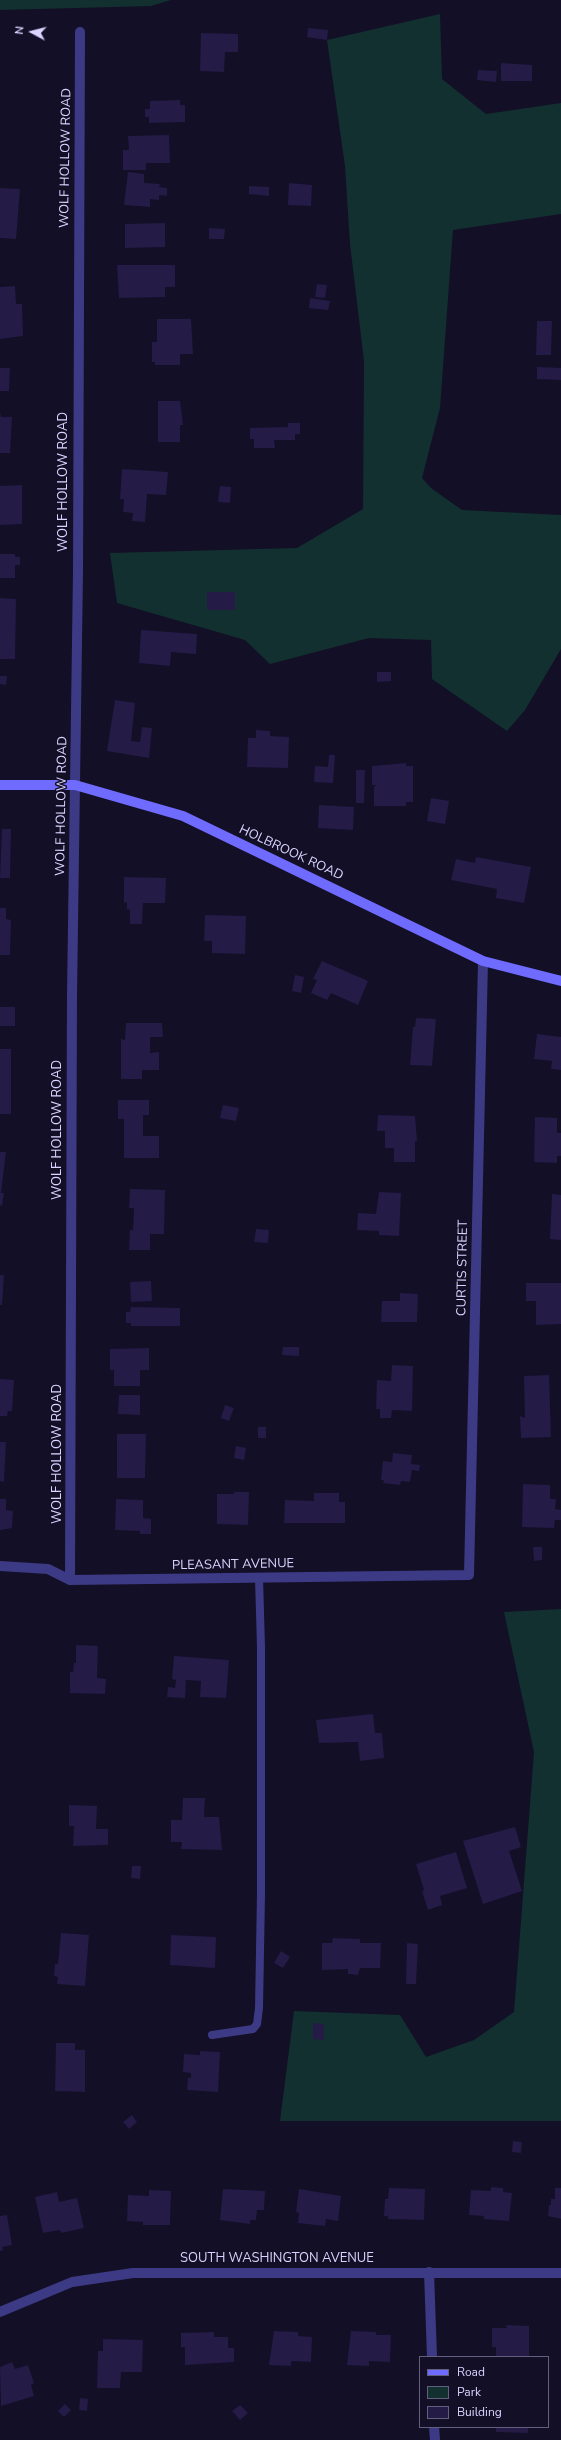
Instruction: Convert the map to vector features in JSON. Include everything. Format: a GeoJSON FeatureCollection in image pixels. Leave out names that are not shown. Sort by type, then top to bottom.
{"type":"FeatureCollection","features":[{"type":"Feature","properties":{"kind":"street","name":"WOLF HOLLOW ROAD"},"geometry":{"type":"LineString","coordinates":[[70,1580],[72,1003],[75,785],[80,32]]}},
{"type":"Feature","properties":{"kind":"street","name":"HOLBROOK ROAD"},"geometry":{"type":"LineString","coordinates":[[0,786],[75,785],[183,816],[483,961],[561,981]]}},
{"type":"Feature","properties":{"kind":"street","name":"CURTIS STREET"},"geometry":{"type":"LineString","coordinates":[[469,1575],[483,961]]}},
{"type":"Feature","properties":{"kind":"street","name":"PLEASANT AVENUE"},"geometry":{"type":"LineString","coordinates":[[0,1566],[48,1568],[70,1580],[469,1575]]}},
{"type":"Feature","properties":{"kind":"street","name":"SOUTH WASHINGTON AVENUE"},"geometry":{"type":"LineString","coordinates":[[0,2312],[72,2282],[133,2272],[561,2272]]}},
{"type":"Feature","properties":{"kind":"street"},"geometry":{"type":"LineString","coordinates":[[429,2272],[432,2356]]}},
{"type":"Feature","properties":{"kind":"street"},"geometry":{"type":"LineString","coordinates":[[434,2428],[435,2440]]}},
{"type":"Feature","properties":{"kind":"lane"},"geometry":{"type":"LineString","coordinates":[[212,2035],[253,2029],[257,2024],[259,2008],[261,1894],[261,1647],[259,1578]]}},
{"type":"Feature","properties":{"kind":"green space"},"geometry":{"type":"Polygon","coordinates":[[[0,0],[171,0],[151,6],[0,10],[0,0]]]}},
{"type":"Feature","properties":{"kind":"green space"},"geometry":{"type":"Polygon","coordinates":[[[440,14],[442,79],[486,114],[561,103],[561,214],[453,230],[440,408],[422,478],[431,488],[462,510],[561,515],[561,649],[525,710],[507,731],[432,679],[431,640],[369,638],[270,664],[245,640],[117,603],[110,553],[297,548],[363,509],[364,361],[350,244],[345,166],[327,40],[440,14]]]}},
{"type":"Feature","properties":{"kind":"green space"},"geometry":{"type":"Polygon","coordinates":[[[561,1609],[561,2121],[280,2121],[294,2011],[400,2015],[426,2057],[474,2040],[514,2012],[534,1752],[504,1612],[561,1609]]]}},
{"type":"Feature","properties":{"kind":"building"},"geometry":{"type":"Polygon","coordinates":[[[308,28],[328,30],[327,40],[307,37],[308,28]]]}},
{"type":"Feature","properties":{"kind":"building"},"geometry":{"type":"Polygon","coordinates":[[[201,33],[238,34],[238,52],[225,52],[224,72],[200,71],[201,33]]]}},
{"type":"Feature","properties":{"kind":"building"},"geometry":{"type":"Polygon","coordinates":[[[501,63],[532,65],[532,81],[501,81],[501,63]]]}},
{"type":"Feature","properties":{"kind":"building"},"geometry":{"type":"Polygon","coordinates":[[[478,70],[497,71],[496,82],[477,80],[478,70]]]}},
{"type":"Feature","properties":{"kind":"building"},"geometry":{"type":"Polygon","coordinates":[[[180,100],[180,105],[185,105],[185,122],[149,123],[149,117],[145,117],[145,109],[150,109],[150,101],[180,100]]]}},
{"type":"Feature","properties":{"kind":"building"},"geometry":{"type":"Polygon","coordinates":[[[169,135],[170,163],[146,163],[146,170],[123,170],[123,150],[129,150],[128,136],[169,135]]]}},
{"type":"Feature","properties":{"kind":"building"},"geometry":{"type":"Polygon","coordinates":[[[128,172],[144,174],[144,183],[160,184],[159,187],[167,188],[167,196],[159,195],[159,200],[150,199],[150,207],[124,205],[128,172]]]}},
{"type":"Feature","properties":{"kind":"building"},"geometry":{"type":"Polygon","coordinates":[[[289,183],[312,185],[311,206],[288,205],[289,183]]]}},
{"type":"Feature","properties":{"kind":"building"},"geometry":{"type":"Polygon","coordinates":[[[249,186],[269,187],[269,196],[249,194],[249,186]]]}},
{"type":"Feature","properties":{"kind":"building"},"geometry":{"type":"Polygon","coordinates":[[[0,188],[20,189],[16,239],[0,238],[0,188]]]}},
{"type":"Feature","properties":{"kind":"building"},"geometry":{"type":"Polygon","coordinates":[[[165,223],[165,247],[125,248],[125,224],[165,223]]]}},
{"type":"Feature","properties":{"kind":"building"},"geometry":{"type":"Polygon","coordinates":[[[209,228],[225,229],[224,239],[209,239],[209,228]]]}},
{"type":"Feature","properties":{"kind":"building"},"geometry":{"type":"Polygon","coordinates":[[[117,265],[175,265],[175,287],[165,287],[165,297],[119,298],[117,265]]]}},
{"type":"Feature","properties":{"kind":"building"},"geometry":{"type":"Polygon","coordinates":[[[317,284],[327,285],[325,298],[315,297],[317,284]]]}},
{"type":"Feature","properties":{"kind":"building"},"geometry":{"type":"Polygon","coordinates":[[[15,286],[16,304],[22,304],[23,336],[0,339],[0,287],[15,286]]]}},
{"type":"Feature","properties":{"kind":"building"},"geometry":{"type":"Polygon","coordinates":[[[310,298],[330,301],[328,310],[309,308],[310,298]]]}},
{"type":"Feature","properties":{"kind":"building"},"geometry":{"type":"Polygon","coordinates":[[[157,319],[191,319],[193,354],[180,354],[180,365],[155,365],[155,362],[152,362],[152,342],[157,342],[157,319]]]}},
{"type":"Feature","properties":{"kind":"building"},"geometry":{"type":"Polygon","coordinates":[[[537,321],[552,321],[551,355],[536,355],[537,321]]]}},
{"type":"Feature","properties":{"kind":"building"},"geometry":{"type":"Polygon","coordinates":[[[537,367],[561,368],[561,380],[537,379],[537,367]]]}},
{"type":"Feature","properties":{"kind":"building"},"geometry":{"type":"Polygon","coordinates":[[[0,368],[10,368],[9,391],[0,391],[0,368]]]}},
{"type":"Feature","properties":{"kind":"building"},"geometry":{"type":"Polygon","coordinates":[[[158,401],[180,401],[183,425],[180,425],[180,442],[158,442],[158,401]]]}},
{"type":"Feature","properties":{"kind":"building"},"geometry":{"type":"Polygon","coordinates":[[[0,412],[1,417],[12,417],[10,453],[0,453],[0,412]]]}},
{"type":"Feature","properties":{"kind":"building"},"geometry":{"type":"Polygon","coordinates":[[[288,423],[300,423],[300,434],[295,434],[295,440],[274,440],[275,448],[254,448],[254,439],[250,439],[250,428],[288,427],[288,423]]]}},
{"type":"Feature","properties":{"kind":"building"},"geometry":{"type":"Polygon","coordinates":[[[122,469],[168,472],[166,495],[147,494],[145,522],[132,521],[133,513],[123,512],[124,499],[120,499],[122,469]]]}},
{"type":"Feature","properties":{"kind":"building"},"geometry":{"type":"Polygon","coordinates":[[[22,485],[22,524],[0,525],[0,486],[22,485]]]}},
{"type":"Feature","properties":{"kind":"building"},"geometry":{"type":"Polygon","coordinates":[[[220,486],[231,487],[230,503],[218,502],[220,486]]]}},
{"type":"Feature","properties":{"kind":"building"},"geometry":{"type":"Polygon","coordinates":[[[0,554],[15,554],[15,557],[20,557],[20,565],[15,565],[15,578],[0,578],[0,554]]]}},
{"type":"Feature","properties":{"kind":"building"},"geometry":{"type":"Polygon","coordinates":[[[207,592],[235,592],[235,610],[207,610],[207,592]]]}},
{"type":"Feature","properties":{"kind":"building"},"geometry":{"type":"Polygon","coordinates":[[[0,598],[16,599],[15,659],[0,659],[0,598]]]}},
{"type":"Feature","properties":{"kind":"building"},"geometry":{"type":"Polygon","coordinates":[[[141,630],[197,634],[196,654],[171,652],[170,666],[139,663],[141,630]]]}},
{"type":"Feature","properties":{"kind":"building"},"geometry":{"type":"Polygon","coordinates":[[[377,672],[391,672],[391,681],[377,682],[377,672]]]}},
{"type":"Feature","properties":{"kind":"building"},"geometry":{"type":"Polygon","coordinates":[[[0,676],[7,676],[6,685],[0,684],[0,676]]]}},
{"type":"Feature","properties":{"kind":"building"},"geometry":{"type":"Polygon","coordinates":[[[115,700],[135,703],[131,741],[140,742],[142,727],[152,728],[149,758],[107,751],[115,700]]]}},
{"type":"Feature","properties":{"kind":"building"},"geometry":{"type":"Polygon","coordinates":[[[256,730],[270,731],[270,736],[289,737],[288,768],[247,767],[248,738],[256,738],[256,730]]]}},
{"type":"Feature","properties":{"kind":"building"},"geometry":{"type":"Polygon","coordinates":[[[329,755],[335,755],[333,783],[314,782],[315,766],[328,767],[329,755]]]}},
{"type":"Feature","properties":{"kind":"building"},"geometry":{"type":"Polygon","coordinates":[[[406,763],[406,766],[413,766],[413,802],[406,802],[406,806],[374,806],[374,787],[376,785],[372,785],[372,766],[406,763]]]}},
{"type":"Feature","properties":{"kind":"building"},"geometry":{"type":"Polygon","coordinates":[[[356,770],[365,770],[364,803],[356,803],[356,770]]]}},
{"type":"Feature","properties":{"kind":"building"},"geometry":{"type":"Polygon","coordinates":[[[431,798],[449,801],[445,824],[427,821],[431,798]]]}},
{"type":"Feature","properties":{"kind":"building"},"geometry":{"type":"Polygon","coordinates":[[[319,805],[354,807],[353,830],[318,828],[319,805]]]}},
{"type":"Feature","properties":{"kind":"building"},"geometry":{"type":"Polygon","coordinates":[[[2,829],[11,829],[10,878],[0,878],[2,829]]]}},
{"type":"Feature","properties":{"kind":"building"},"geometry":{"type":"Polygon","coordinates":[[[476,857],[531,867],[524,903],[496,898],[497,889],[451,880],[456,859],[475,863],[476,857]]]}},
{"type":"Feature","properties":{"kind":"building"},"geometry":{"type":"Polygon","coordinates":[[[124,877],[166,878],[165,903],[143,903],[142,924],[130,924],[130,910],[127,909],[127,902],[124,903],[124,877]]]}},
{"type":"Feature","properties":{"kind":"building"},"geometry":{"type":"Polygon","coordinates":[[[0,908],[6,908],[6,919],[11,920],[10,955],[0,955],[0,908]]]}},
{"type":"Feature","properties":{"kind":"building"},"geometry":{"type":"Polygon","coordinates":[[[205,915],[246,916],[245,954],[212,953],[212,941],[204,941],[205,915]]]}},
{"type":"Feature","properties":{"kind":"building"},"geometry":{"type":"Polygon","coordinates":[[[322,961],[368,981],[358,1005],[331,993],[327,1000],[311,993],[317,980],[313,979],[322,961]]]}},
{"type":"Feature","properties":{"kind":"building"},"geometry":{"type":"Polygon","coordinates":[[[295,975],[304,977],[301,993],[292,991],[295,975]]]}},
{"type":"Feature","properties":{"kind":"building"},"geometry":{"type":"Polygon","coordinates":[[[0,1007],[15,1007],[15,1026],[0,1026],[0,1007]]]}},
{"type":"Feature","properties":{"kind":"building"},"geometry":{"type":"Polygon","coordinates":[[[416,1018],[436,1019],[432,1066],[410,1065],[413,1027],[415,1027],[416,1018]]]}},
{"type":"Feature","properties":{"kind":"building"},"geometry":{"type":"Polygon","coordinates":[[[126,1023],[162,1023],[163,1037],[150,1037],[150,1053],[159,1052],[159,1070],[142,1070],[142,1079],[121,1079],[121,1039],[125,1040],[126,1023]]]}},
{"type":"Feature","properties":{"kind":"building"},"geometry":{"type":"Polygon","coordinates":[[[537,1034],[561,1037],[561,1070],[551,1069],[552,1061],[534,1059],[537,1034]]]}},
{"type":"Feature","properties":{"kind":"building"},"geometry":{"type":"Polygon","coordinates":[[[0,1049],[11,1049],[11,1114],[0,1114],[0,1049]]]}},
{"type":"Feature","properties":{"kind":"building"},"geometry":{"type":"Polygon","coordinates":[[[118,1100],[149,1100],[149,1115],[143,1115],[143,1136],[159,1136],[159,1158],[124,1158],[124,1119],[118,1119],[118,1100]]]}},
{"type":"Feature","properties":{"kind":"building"},"geometry":{"type":"Polygon","coordinates":[[[223,1105],[239,1108],[236,1121],[220,1118],[223,1105]]]}},
{"type":"Feature","properties":{"kind":"building"},"geometry":{"type":"Polygon","coordinates":[[[378,1115],[415,1116],[417,1141],[415,1141],[415,1162],[394,1162],[394,1148],[385,1148],[385,1131],[377,1131],[378,1115]]]}},
{"type":"Feature","properties":{"kind":"building"},"geometry":{"type":"Polygon","coordinates":[[[535,1117],[557,1118],[557,1133],[561,1133],[561,1156],[557,1156],[557,1163],[534,1162],[535,1117]]]}},
{"type":"Feature","properties":{"kind":"building"},"geometry":{"type":"Polygon","coordinates":[[[0,1152],[6,1152],[1,1193],[4,1193],[2,1206],[0,1205],[0,1152]]]}},
{"type":"Feature","properties":{"kind":"building"},"geometry":{"type":"Polygon","coordinates":[[[130,1189],[165,1190],[164,1234],[150,1234],[150,1250],[129,1250],[130,1230],[133,1230],[134,1208],[129,1208],[130,1189]]]}},
{"type":"Feature","properties":{"kind":"building"},"geometry":{"type":"Polygon","coordinates":[[[379,1192],[401,1193],[399,1236],[379,1235],[379,1231],[357,1230],[358,1213],[376,1214],[379,1192]]]}},
{"type":"Feature","properties":{"kind":"building"},"geometry":{"type":"Polygon","coordinates":[[[552,1194],[561,1195],[561,1240],[550,1239],[552,1194]]]}},
{"type":"Feature","properties":{"kind":"building"},"geometry":{"type":"Polygon","coordinates":[[[256,1229],[269,1230],[268,1243],[254,1242],[256,1229]]]}},
{"type":"Feature","properties":{"kind":"building"},"geometry":{"type":"Polygon","coordinates":[[[0,1275],[4,1275],[2,1305],[0,1305],[0,1275]]]}},
{"type":"Feature","properties":{"kind":"building"},"geometry":{"type":"Polygon","coordinates":[[[151,1281],[152,1301],[131,1302],[130,1282],[151,1281]]]}},
{"type":"Feature","properties":{"kind":"building"},"geometry":{"type":"Polygon","coordinates":[[[526,1283],[561,1283],[561,1324],[536,1325],[536,1301],[526,1301],[526,1283]]]}},
{"type":"Feature","properties":{"kind":"building"},"geometry":{"type":"Polygon","coordinates":[[[400,1293],[418,1294],[417,1322],[381,1322],[382,1301],[400,1301],[400,1293]]]}},
{"type":"Feature","properties":{"kind":"building"},"geometry":{"type":"Polygon","coordinates":[[[131,1307],[180,1308],[180,1326],[131,1326],[131,1323],[126,1323],[126,1312],[130,1312],[131,1307]]]}},
{"type":"Feature","properties":{"kind":"building"},"geometry":{"type":"Polygon","coordinates":[[[283,1347],[299,1347],[299,1356],[282,1355],[283,1347]]]}},
{"type":"Feature","properties":{"kind":"building"},"geometry":{"type":"Polygon","coordinates":[[[149,1348],[149,1370],[140,1370],[140,1386],[114,1386],[114,1370],[110,1370],[110,1349],[149,1348]]]}},
{"type":"Feature","properties":{"kind":"building"},"geometry":{"type":"Polygon","coordinates":[[[392,1365],[413,1366],[412,1411],[392,1410],[391,1418],[380,1418],[380,1409],[376,1409],[377,1380],[391,1381],[392,1365]]]}},
{"type":"Feature","properties":{"kind":"building"},"geometry":{"type":"Polygon","coordinates":[[[549,1375],[551,1437],[521,1438],[520,1416],[525,1418],[524,1376],[549,1375]]]}},
{"type":"Feature","properties":{"kind":"building"},"geometry":{"type":"Polygon","coordinates":[[[0,1379],[14,1380],[12,1411],[8,1411],[7,1416],[0,1416],[0,1379]]]}},
{"type":"Feature","properties":{"kind":"building"},"geometry":{"type":"Polygon","coordinates":[[[119,1395],[140,1395],[140,1415],[118,1414],[119,1395]]]}},
{"type":"Feature","properties":{"kind":"building"},"geometry":{"type":"Polygon","coordinates":[[[225,1405],[234,1408],[229,1421],[221,1418],[225,1405]]]}},
{"type":"Feature","properties":{"kind":"building"},"geometry":{"type":"Polygon","coordinates":[[[258,1427],[266,1427],[266,1438],[258,1438],[258,1427]]]}},
{"type":"Feature","properties":{"kind":"building"},"geometry":{"type":"Polygon","coordinates":[[[117,1434],[146,1434],[145,1478],[117,1478],[117,1434]]]}},
{"type":"Feature","properties":{"kind":"building"},"geometry":{"type":"Polygon","coordinates":[[[0,1442],[6,1442],[4,1482],[0,1481],[0,1442]]]}},
{"type":"Feature","properties":{"kind":"building"},"geometry":{"type":"Polygon","coordinates":[[[236,1446],[246,1448],[244,1460],[234,1458],[236,1446]]]}},
{"type":"Feature","properties":{"kind":"building"},"geometry":{"type":"Polygon","coordinates":[[[393,1453],[412,1455],[411,1464],[420,1465],[419,1471],[412,1470],[410,1482],[401,1481],[400,1485],[383,1483],[384,1480],[381,1480],[383,1461],[392,1462],[393,1453]]]}},
{"type":"Feature","properties":{"kind":"building"},"geometry":{"type":"Polygon","coordinates":[[[523,1484],[550,1485],[550,1499],[556,1499],[555,1509],[561,1510],[561,1520],[555,1520],[554,1528],[522,1527],[523,1484]]]}},
{"type":"Feature","properties":{"kind":"building"},"geometry":{"type":"Polygon","coordinates":[[[234,1492],[249,1492],[248,1525],[217,1524],[217,1494],[234,1494],[234,1492]]]}},
{"type":"Feature","properties":{"kind":"building"},"geometry":{"type":"Polygon","coordinates":[[[314,1493],[339,1493],[339,1502],[345,1502],[345,1523],[284,1523],[285,1500],[314,1501],[314,1493]]]}},
{"type":"Feature","properties":{"kind":"building"},"geometry":{"type":"Polygon","coordinates":[[[0,1499],[6,1499],[6,1510],[13,1511],[12,1528],[0,1530],[0,1499]]]}},
{"type":"Feature","properties":{"kind":"building"},"geometry":{"type":"Polygon","coordinates":[[[116,1499],[143,1500],[143,1518],[151,1519],[151,1534],[140,1534],[140,1531],[115,1530],[116,1499]]]}},
{"type":"Feature","properties":{"kind":"building"},"geometry":{"type":"Polygon","coordinates":[[[533,1547],[542,1547],[542,1560],[534,1561],[533,1547]]]}},
{"type":"Feature","properties":{"kind":"building"},"geometry":{"type":"Polygon","coordinates":[[[76,1645],[98,1646],[97,1678],[106,1679],[105,1694],[70,1693],[70,1672],[73,1672],[74,1663],[76,1663],[76,1645]]]}},
{"type":"Feature","properties":{"kind":"building"},"geometry":{"type":"Polygon","coordinates":[[[174,1656],[229,1660],[226,1698],[200,1697],[201,1681],[186,1680],[185,1698],[167,1697],[168,1687],[175,1688],[176,1680],[172,1679],[174,1656]]]}},
{"type":"Feature","properties":{"kind":"building"},"geometry":{"type":"Polygon","coordinates":[[[373,1714],[375,1733],[382,1733],[384,1758],[360,1761],[358,1742],[319,1743],[316,1720],[373,1714]]]}},
{"type":"Feature","properties":{"kind":"building"},"geometry":{"type":"Polygon","coordinates":[[[183,1798],[205,1798],[204,1817],[219,1817],[222,1850],[181,1849],[182,1842],[171,1842],[171,1820],[182,1820],[183,1798]]]}},
{"type":"Feature","properties":{"kind":"building"},"geometry":{"type":"Polygon","coordinates":[[[69,1805],[97,1806],[96,1829],[108,1829],[108,1845],[73,1846],[74,1826],[69,1826],[69,1805]]]}},
{"type":"Feature","properties":{"kind":"building"},"geometry":{"type":"Polygon","coordinates":[[[515,1827],[521,1847],[509,1851],[522,1891],[483,1904],[463,1841],[515,1827]]]}},
{"type":"Feature","properties":{"kind":"building"},"geometry":{"type":"Polygon","coordinates":[[[456,1852],[467,1888],[440,1896],[442,1905],[428,1910],[416,1864],[456,1852]]]}},
{"type":"Feature","properties":{"kind":"building"},"geometry":{"type":"Polygon","coordinates":[[[132,1866],[141,1866],[140,1879],[131,1878],[132,1866]]]}},
{"type":"Feature","properties":{"kind":"building"},"geometry":{"type":"Polygon","coordinates":[[[61,1933],[89,1935],[85,1986],[57,1984],[58,1977],[54,1976],[55,1964],[58,1964],[61,1933]]]}},
{"type":"Feature","properties":{"kind":"building"},"geometry":{"type":"Polygon","coordinates":[[[171,1935],[216,1937],[215,1968],[170,1965],[171,1935]]]}},
{"type":"Feature","properties":{"kind":"building"},"geometry":{"type":"Polygon","coordinates":[[[333,1938],[360,1939],[360,1943],[381,1943],[380,1968],[360,1968],[358,1975],[348,1974],[348,1969],[322,1970],[322,1943],[332,1943],[333,1938]]]}},
{"type":"Feature","properties":{"kind":"building"},"geometry":{"type":"Polygon","coordinates":[[[407,1943],[418,1944],[416,1984],[406,1984],[407,1943]]]}},
{"type":"Feature","properties":{"kind":"building"},"geometry":{"type":"Polygon","coordinates":[[[281,1951],[290,1957],[283,1968],[274,1963],[281,1951]]]}},
{"type":"Feature","properties":{"kind":"building"},"geometry":{"type":"Polygon","coordinates":[[[313,2023],[324,2024],[324,2040],[313,2039],[313,2023]]]}},
{"type":"Feature","properties":{"kind":"building"},"geometry":{"type":"Polygon","coordinates":[[[56,2043],[75,2043],[75,2050],[85,2050],[85,2092],[55,2091],[56,2043]]]}},
{"type":"Feature","properties":{"kind":"building"},"geometry":{"type":"Polygon","coordinates":[[[200,2051],[220,2052],[218,2092],[187,2090],[188,2078],[191,2078],[191,2073],[183,2072],[184,2054],[200,2055],[200,2051]]]}},
{"type":"Feature","properties":{"kind":"building"},"geometry":{"type":"Polygon","coordinates":[[[132,2115],[137,2122],[129,2129],[123,2122],[132,2115]]]}},
{"type":"Feature","properties":{"kind":"building"},"geometry":{"type":"Polygon","coordinates":[[[513,2141],[522,2142],[521,2153],[512,2152],[513,2141]]]}},
{"type":"Feature","properties":{"kind":"building"},"geometry":{"type":"Polygon","coordinates":[[[491,2187],[503,2188],[503,2192],[512,2193],[509,2221],[484,2219],[484,2216],[469,2215],[471,2190],[491,2191],[491,2187]]]}},
{"type":"Feature","properties":{"kind":"building"},"geometry":{"type":"Polygon","coordinates":[[[389,2188],[425,2189],[424,2220],[388,2219],[388,2216],[384,2216],[385,2199],[388,2199],[389,2188]]]}},
{"type":"Feature","properties":{"kind":"building"},"geometry":{"type":"Polygon","coordinates":[[[555,2188],[561,2188],[561,2219],[548,2216],[551,2199],[555,2199],[555,2188]]]}},
{"type":"Feature","properties":{"kind":"building"},"geometry":{"type":"Polygon","coordinates":[[[223,2189],[265,2191],[264,2210],[257,2210],[256,2220],[250,2220],[250,2224],[220,2220],[223,2189]]]}},
{"type":"Feature","properties":{"kind":"building"},"geometry":{"type":"Polygon","coordinates":[[[299,2189],[341,2196],[338,2221],[326,2219],[325,2226],[298,2223],[299,2213],[296,2212],[299,2189]]]}},
{"type":"Feature","properties":{"kind":"building"},"geometry":{"type":"Polygon","coordinates":[[[149,2190],[171,2191],[170,2225],[143,2225],[143,2222],[127,2221],[128,2195],[149,2196],[149,2190]]]}},
{"type":"Feature","properties":{"kind":"building"},"geometry":{"type":"Polygon","coordinates":[[[57,2192],[59,2202],[77,2198],[84,2228],[61,2233],[60,2230],[43,2233],[35,2197],[57,2192]]]}},
{"type":"Feature","properties":{"kind":"building"},"geometry":{"type":"Polygon","coordinates":[[[7,2215],[12,2245],[2,2247],[3,2250],[0,2251],[0,2216],[7,2215]]]}},
{"type":"Feature","properties":{"kind":"building"},"geometry":{"type":"Polygon","coordinates":[[[506,2325],[529,2326],[529,2356],[496,2356],[496,2347],[492,2347],[492,2328],[507,2328],[506,2325]]]}},
{"type":"Feature","properties":{"kind":"building"},"geometry":{"type":"Polygon","coordinates":[[[274,2331],[298,2332],[298,2336],[312,2337],[311,2362],[291,2361],[291,2366],[269,2365],[274,2331]]]}},
{"type":"Feature","properties":{"kind":"building"},"geometry":{"type":"Polygon","coordinates":[[[351,2331],[376,2332],[376,2335],[391,2335],[390,2362],[369,2361],[369,2366],[347,2365],[351,2331]]]}},
{"type":"Feature","properties":{"kind":"building"},"geometry":{"type":"Polygon","coordinates":[[[214,2332],[214,2337],[228,2337],[228,2348],[234,2348],[234,2362],[185,2365],[185,2347],[181,2347],[181,2333],[214,2332]]]}},
{"type":"Feature","properties":{"kind":"building"},"geometry":{"type":"Polygon","coordinates":[[[103,2339],[143,2340],[142,2372],[121,2372],[120,2388],[97,2388],[98,2351],[103,2351],[103,2339]]]}},
{"type":"Feature","properties":{"kind":"building"},"geometry":{"type":"Polygon","coordinates":[[[12,2362],[15,2369],[28,2365],[34,2383],[31,2385],[34,2396],[1,2406],[0,2367],[12,2362]]]}},
{"type":"Feature","properties":{"kind":"building"},"geometry":{"type":"Polygon","coordinates":[[[80,2398],[88,2399],[87,2411],[79,2410],[80,2398]]]}},
{"type":"Feature","properties":{"kind":"building"},"geometry":{"type":"Polygon","coordinates":[[[65,2404],[71,2410],[64,2417],[58,2411],[65,2404]]]}},
{"type":"Feature","properties":{"kind":"building"},"geometry":{"type":"Polygon","coordinates":[[[240,2405],[248,2413],[240,2420],[232,2411],[240,2405]]]}},
{"type":"Feature","properties":{"kind":"building"},"geometry":{"type":"Polygon","coordinates":[[[496,2428],[528,2428],[528,2433],[496,2432],[496,2428]]]}}]}
